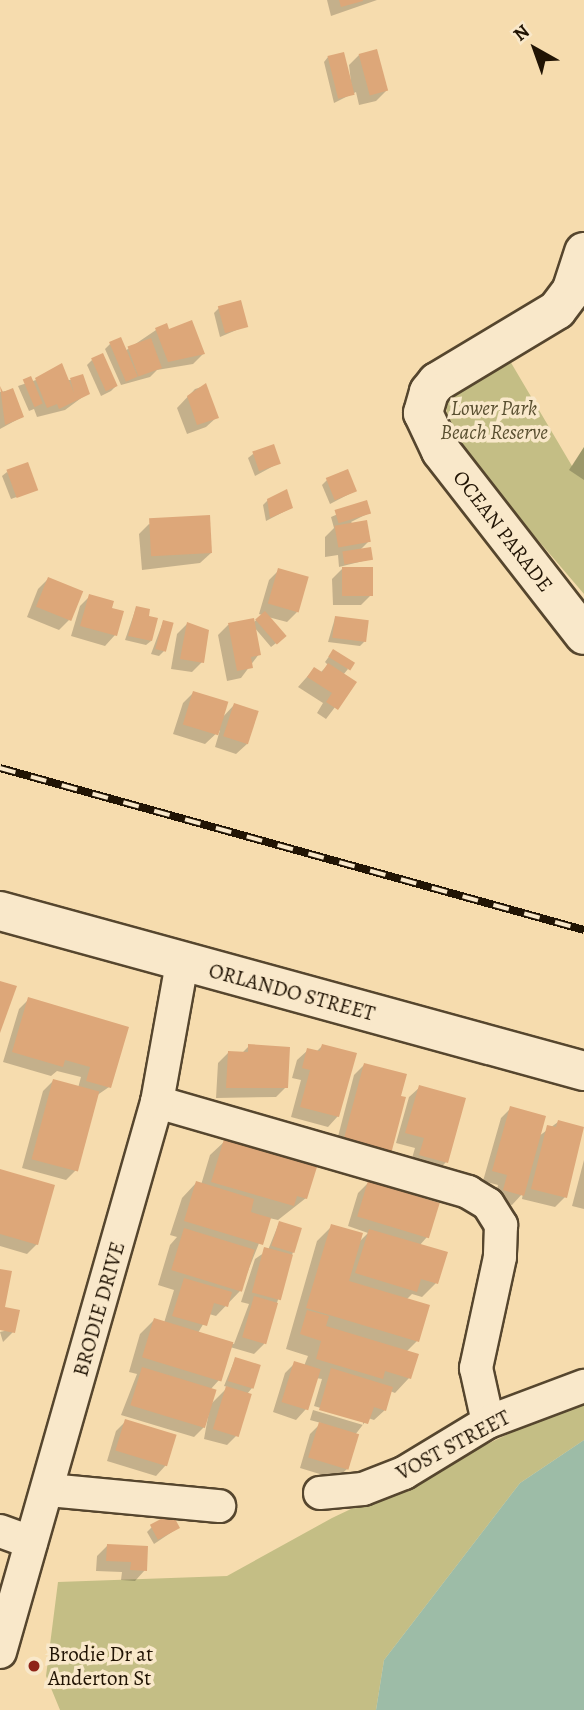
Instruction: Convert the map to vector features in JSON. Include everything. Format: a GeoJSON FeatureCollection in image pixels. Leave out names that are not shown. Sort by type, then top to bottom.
{"type":"FeatureCollection","features":[{"type":"Feature","properties":{"kind":"street","name":"OCEAN PARADE"},"geometry":{"type":"LineString","coordinates":[[584,252],[572,290],[557,310],[437,382],[429,392],[423,414],[441,451],[584,635]]}},
{"type":"Feature","properties":{"kind":"street","name":"ORLANDO STREET"},"geometry":{"type":"LineString","coordinates":[[0,911],[584,1072]]}},
{"type":"Feature","properties":{"kind":"street","name":"BRODIE DRIVE"},"geometry":{"type":"LineString","coordinates":[[0,1651],[49,1490],[156,1102],[182,963]]}},
{"type":"Feature","properties":{"kind":"street"},"geometry":{"type":"LineString","coordinates":[[156,1102],[468,1192],[488,1204],[501,1225],[500,1257],[476,1368],[488,1422]]}},
{"type":"Feature","properties":{"kind":"street","name":"VOST STREET"},"geometry":{"type":"LineString","coordinates":[[320,1493],[363,1489],[404,1473],[488,1422],[584,1386]]}},
{"type":"Feature","properties":{"kind":"street"},"geometry":{"type":"LineString","coordinates":[[49,1490],[219,1506]]}},
{"type":"Feature","properties":{"kind":"street"},"geometry":{"type":"LineString","coordinates":[[0,1531],[31,1542]]}},
{"type":"Feature","properties":{"kind":"green space","name":"Lower Park Beach Reserve"},"geometry":{"type":"Polygon","coordinates":[[[510,361],[572,466],[584,447],[584,594],[449,436],[446,403],[459,389],[510,361]]]}},
{"type":"Feature","properties":{"kind":"green space"},"geometry":{"type":"Polygon","coordinates":[[[584,1398],[584,1440],[520,1483],[384,1660],[376,1710],[60,1710],[46,1676],[58,1582],[227,1576],[332,1518],[584,1398]]]}},
{"type":"Feature","properties":{"kind":"shaded area"},"geometry":{"type":"Polygon","coordinates":[[[584,1440],[584,1710],[376,1710],[384,1660],[520,1483],[584,1440]]]}},
{"type":"Feature","properties":{"kind":"building"},"geometry":{"type":"Polygon","coordinates":[[[339,0],[363,0],[363,1],[341,7],[339,0]]]}},
{"type":"Feature","properties":{"kind":"building"},"geometry":{"type":"Polygon","coordinates":[[[377,49],[388,91],[370,95],[359,54],[377,49]]]}},
{"type":"Feature","properties":{"kind":"building"},"geometry":{"type":"Polygon","coordinates":[[[344,52],[355,95],[338,99],[328,56],[344,52]]]}},
{"type":"Feature","properties":{"kind":"building"},"geometry":{"type":"Polygon","coordinates":[[[241,300],[248,327],[225,333],[218,306],[241,300]]]}},
{"type":"Feature","properties":{"kind":"building"},"geometry":{"type":"Polygon","coordinates":[[[192,320],[205,354],[168,362],[155,328],[167,323],[169,329],[192,320]]]}},
{"type":"Feature","properties":{"kind":"building"},"geometry":{"type":"Polygon","coordinates":[[[121,337],[138,377],[126,382],[109,342],[121,337]]]}},
{"type":"Feature","properties":{"kind":"building"},"geometry":{"type":"Polygon","coordinates":[[[151,338],[162,368],[138,377],[128,347],[151,338]]]}},
{"type":"Feature","properties":{"kind":"building"},"geometry":{"type":"Polygon","coordinates":[[[103,353],[118,386],[106,391],[91,358],[103,353]]]}},
{"type":"Feature","properties":{"kind":"building"},"geometry":{"type":"Polygon","coordinates":[[[62,363],[74,393],[70,378],[83,374],[90,394],[59,409],[57,404],[47,408],[35,378],[62,363]]]}},
{"type":"Feature","properties":{"kind":"building"},"geometry":{"type":"Polygon","coordinates":[[[31,376],[43,404],[34,407],[23,380],[31,376]]]}},
{"type":"Feature","properties":{"kind":"building"},"geometry":{"type":"Polygon","coordinates":[[[206,383],[219,418],[197,425],[187,396],[206,383]]]}},
{"type":"Feature","properties":{"kind":"building"},"geometry":{"type":"Polygon","coordinates":[[[0,386],[3,392],[13,388],[24,417],[5,425],[0,386]]]}},
{"type":"Feature","properties":{"kind":"building"},"geometry":{"type":"Polygon","coordinates":[[[274,444],[281,464],[259,471],[252,451],[274,444]]]}},
{"type":"Feature","properties":{"kind":"building"},"geometry":{"type":"Polygon","coordinates":[[[28,462],[38,490],[17,498],[6,470],[28,462]]]}},
{"type":"Feature","properties":{"kind":"building"},"geometry":{"type":"Polygon","coordinates":[[[348,469],[357,491],[335,500],[326,478],[348,469]]]}},
{"type":"Feature","properties":{"kind":"building"},"geometry":{"type":"Polygon","coordinates":[[[287,489],[293,508],[270,518],[267,499],[287,489]]]}},
{"type":"Feature","properties":{"kind":"building"},"geometry":{"type":"Polygon","coordinates":[[[367,500],[371,513],[339,523],[334,510],[367,500]]]}},
{"type":"Feature","properties":{"kind":"building"},"geometry":{"type":"Polygon","coordinates":[[[210,515],[212,553],[151,556],[149,518],[210,515]]]}},
{"type":"Feature","properties":{"kind":"building"},"geometry":{"type":"Polygon","coordinates":[[[367,520],[371,542],[338,547],[335,526],[367,520]]]}},
{"type":"Feature","properties":{"kind":"building"},"geometry":{"type":"Polygon","coordinates":[[[371,547],[373,560],[344,564],[342,552],[371,547]]]}},
{"type":"Feature","properties":{"kind":"building"},"geometry":{"type":"Polygon","coordinates":[[[342,567],[373,567],[373,596],[342,596],[342,567]]]}},
{"type":"Feature","properties":{"kind":"building"},"geometry":{"type":"Polygon","coordinates":[[[278,568],[309,577],[299,612],[268,604],[278,568]]]}},
{"type":"Feature","properties":{"kind":"building"},"geometry":{"type":"Polygon","coordinates":[[[48,577],[83,591],[71,621],[36,607],[48,577]]]}},
{"type":"Feature","properties":{"kind":"building"},"geometry":{"type":"Polygon","coordinates":[[[89,594],[114,601],[112,608],[124,611],[117,636],[80,626],[89,594]]]}},
{"type":"Feature","properties":{"kind":"building"},"geometry":{"type":"Polygon","coordinates":[[[136,606],[150,609],[149,616],[158,618],[152,641],[128,636],[136,606]]]}},
{"type":"Feature","properties":{"kind":"building"},"geometry":{"type":"Polygon","coordinates":[[[265,611],[287,636],[277,644],[255,620],[265,611]]]}},
{"type":"Feature","properties":{"kind":"building"},"geometry":{"type":"Polygon","coordinates":[[[335,616],[369,620],[366,642],[332,638],[335,616]]]}},
{"type":"Feature","properties":{"kind":"building"},"geometry":{"type":"Polygon","coordinates":[[[254,618],[261,655],[251,657],[253,668],[237,671],[228,623],[254,618]]]}},
{"type":"Feature","properties":{"kind":"building"},"geometry":{"type":"Polygon","coordinates":[[[163,620],[174,623],[166,652],[155,649],[163,620]]]}},
{"type":"Feature","properties":{"kind":"building"},"geometry":{"type":"Polygon","coordinates":[[[187,622],[209,630],[204,663],[180,659],[187,622]]]}},
{"type":"Feature","properties":{"kind":"building"},"geometry":{"type":"Polygon","coordinates":[[[333,649],[355,663],[350,670],[328,657],[333,649]]]}},
{"type":"Feature","properties":{"kind":"building"},"geometry":{"type":"Polygon","coordinates":[[[328,663],[357,682],[338,710],[326,702],[332,693],[307,677],[314,667],[322,672],[328,663]]]}},
{"type":"Feature","properties":{"kind":"building"},"geometry":{"type":"Polygon","coordinates":[[[193,691],[228,702],[218,735],[183,724],[193,691]]]}},
{"type":"Feature","properties":{"kind":"building"},"geometry":{"type":"Polygon","coordinates":[[[234,703],[259,711],[248,744],[223,736],[234,703]]]}},
{"type":"Feature","properties":{"kind":"building"},"geometry":{"type":"Polygon","coordinates":[[[0,981],[17,986],[0,1033],[0,981]]]}},
{"type":"Feature","properties":{"kind":"building"},"geometry":{"type":"Polygon","coordinates":[[[28,997],[129,1027],[111,1088],[86,1081],[90,1067],[65,1060],[63,1067],[12,1052],[28,997]]]}},
{"type":"Feature","properties":{"kind":"building"},"geometry":{"type":"Polygon","coordinates":[[[248,1044],[290,1047],[288,1088],[226,1088],[228,1051],[248,1052],[248,1044]]]}},
{"type":"Feature","properties":{"kind":"building"},"geometry":{"type":"Polygon","coordinates":[[[322,1044],[357,1053],[339,1117],[300,1107],[310,1070],[302,1068],[307,1048],[320,1051],[322,1044]]]}},
{"type":"Feature","properties":{"kind":"building"},"geometry":{"type":"Polygon","coordinates":[[[364,1063],[407,1074],[401,1096],[406,1097],[391,1154],[343,1142],[364,1063]]]}},
{"type":"Feature","properties":{"kind":"building"},"geometry":{"type":"Polygon","coordinates":[[[53,1079],[99,1091],[78,1172],[32,1159],[53,1079]]]}},
{"type":"Feature","properties":{"kind":"building"},"geometry":{"type":"Polygon","coordinates":[[[419,1085],[466,1098],[448,1163],[419,1155],[424,1138],[405,1133],[419,1085]]]}},
{"type":"Feature","properties":{"kind":"building"},"geometry":{"type":"Polygon","coordinates":[[[510,1106],[546,1116],[524,1196],[503,1190],[507,1175],[492,1171],[510,1106]]]}},
{"type":"Feature","properties":{"kind":"building"},"geometry":{"type":"Polygon","coordinates":[[[558,1120],[584,1127],[567,1198],[531,1189],[547,1125],[556,1127],[558,1120]]]}},
{"type":"Feature","properties":{"kind":"building"},"geometry":{"type":"Polygon","coordinates":[[[224,1139],[317,1167],[307,1199],[297,1196],[294,1206],[211,1182],[224,1139]]]}},
{"type":"Feature","properties":{"kind":"building"},"geometry":{"type":"Polygon","coordinates":[[[0,1169],[55,1185],[38,1245],[0,1234],[0,1169]]]}},
{"type":"Feature","properties":{"kind":"building"},"geometry":{"type":"Polygon","coordinates":[[[196,1181],[254,1199],[251,1212],[271,1218],[263,1245],[184,1221],[196,1181]]]}},
{"type":"Feature","properties":{"kind":"building"},"geometry":{"type":"Polygon","coordinates":[[[368,1181],[440,1203],[429,1238],[357,1216],[368,1181]]]}},
{"type":"Feature","properties":{"kind":"building"},"geometry":{"type":"Polygon","coordinates":[[[279,1221],[302,1228],[294,1253],[271,1246],[279,1221]]]}},
{"type":"Feature","properties":{"kind":"building"},"geometry":{"type":"Polygon","coordinates":[[[331,1224],[363,1233],[349,1281],[430,1305],[419,1342],[306,1308],[331,1224]]]}},
{"type":"Feature","properties":{"kind":"building"},"geometry":{"type":"Polygon","coordinates":[[[184,1228],[255,1250],[242,1292],[171,1270],[184,1228]]]}},
{"type":"Feature","properties":{"kind":"building"},"geometry":{"type":"Polygon","coordinates":[[[369,1229],[448,1252],[438,1284],[421,1279],[417,1292],[355,1273],[369,1229]]]}},
{"type":"Feature","properties":{"kind":"building"},"geometry":{"type":"Polygon","coordinates":[[[264,1247],[293,1255],[281,1300],[252,1292],[264,1247]]]}},
{"type":"Feature","properties":{"kind":"building"},"geometry":{"type":"Polygon","coordinates":[[[0,1269],[12,1271],[5,1307],[20,1310],[15,1333],[0,1330],[0,1269]]]}},
{"type":"Feature","properties":{"kind":"building"},"geometry":{"type":"Polygon","coordinates":[[[184,1278],[232,1292],[228,1307],[214,1303],[207,1326],[172,1316],[184,1278]]]}},
{"type":"Feature","properties":{"kind":"building"},"geometry":{"type":"Polygon","coordinates":[[[254,1296],[278,1303],[266,1344],[242,1337],[254,1296]]]}},
{"type":"Feature","properties":{"kind":"building"},"geometry":{"type":"Polygon","coordinates":[[[307,1310],[329,1316],[326,1326],[419,1354],[411,1379],[385,1371],[383,1379],[316,1359],[321,1341],[300,1334],[307,1310]]]}},
{"type":"Feature","properties":{"kind":"building"},"geometry":{"type":"Polygon","coordinates":[[[154,1318],[233,1342],[221,1381],[142,1357],[154,1318]]]}},
{"type":"Feature","properties":{"kind":"building"},"geometry":{"type":"Polygon","coordinates":[[[235,1357],[261,1365],[254,1389],[228,1381],[235,1357]]]}},
{"type":"Feature","properties":{"kind":"building"},"geometry":{"type":"Polygon","coordinates":[[[294,1361],[321,1369],[308,1410],[281,1402],[294,1361]]]}},
{"type":"Feature","properties":{"kind":"building"},"geometry":{"type":"Polygon","coordinates":[[[142,1367],[217,1390],[205,1428],[130,1405],[142,1367]]]}},
{"type":"Feature","properties":{"kind":"building"},"geometry":{"type":"Polygon","coordinates":[[[331,1368],[393,1387],[386,1411],[374,1407],[368,1424],[319,1410],[331,1368]]]}},
{"type":"Feature","properties":{"kind":"building"},"geometry":{"type":"Polygon","coordinates":[[[226,1386],[252,1394],[239,1437],[213,1429],[226,1386]]]}},
{"type":"Feature","properties":{"kind":"building"},"geometry":{"type":"Polygon","coordinates":[[[125,1419],[177,1435],[167,1466],[115,1451],[125,1419]]]}},
{"type":"Feature","properties":{"kind":"building"},"geometry":{"type":"Polygon","coordinates":[[[319,1422],[359,1434],[348,1470],[308,1457],[319,1422]]]}},
{"type":"Feature","properties":{"kind":"building"},"geometry":{"type":"Polygon","coordinates":[[[172,1513],[180,1528],[158,1540],[150,1525],[172,1513]]]}},
{"type":"Feature","properties":{"kind":"building"},"geometry":{"type":"Polygon","coordinates":[[[107,1544],[148,1546],[147,1571],[130,1570],[131,1562],[106,1561],[107,1544]]]}},
{"type":"Feature","properties":{"kind":"railway"},"geometry":{"type":"LineString","coordinates":[[0,768],[584,930]]}},
{"type":"Feature","properties":{"kind":"place","name":"Brodie Dr at Anderton St"},"geometry":{"type":"Point","coordinates":[34,1666]}}]}
